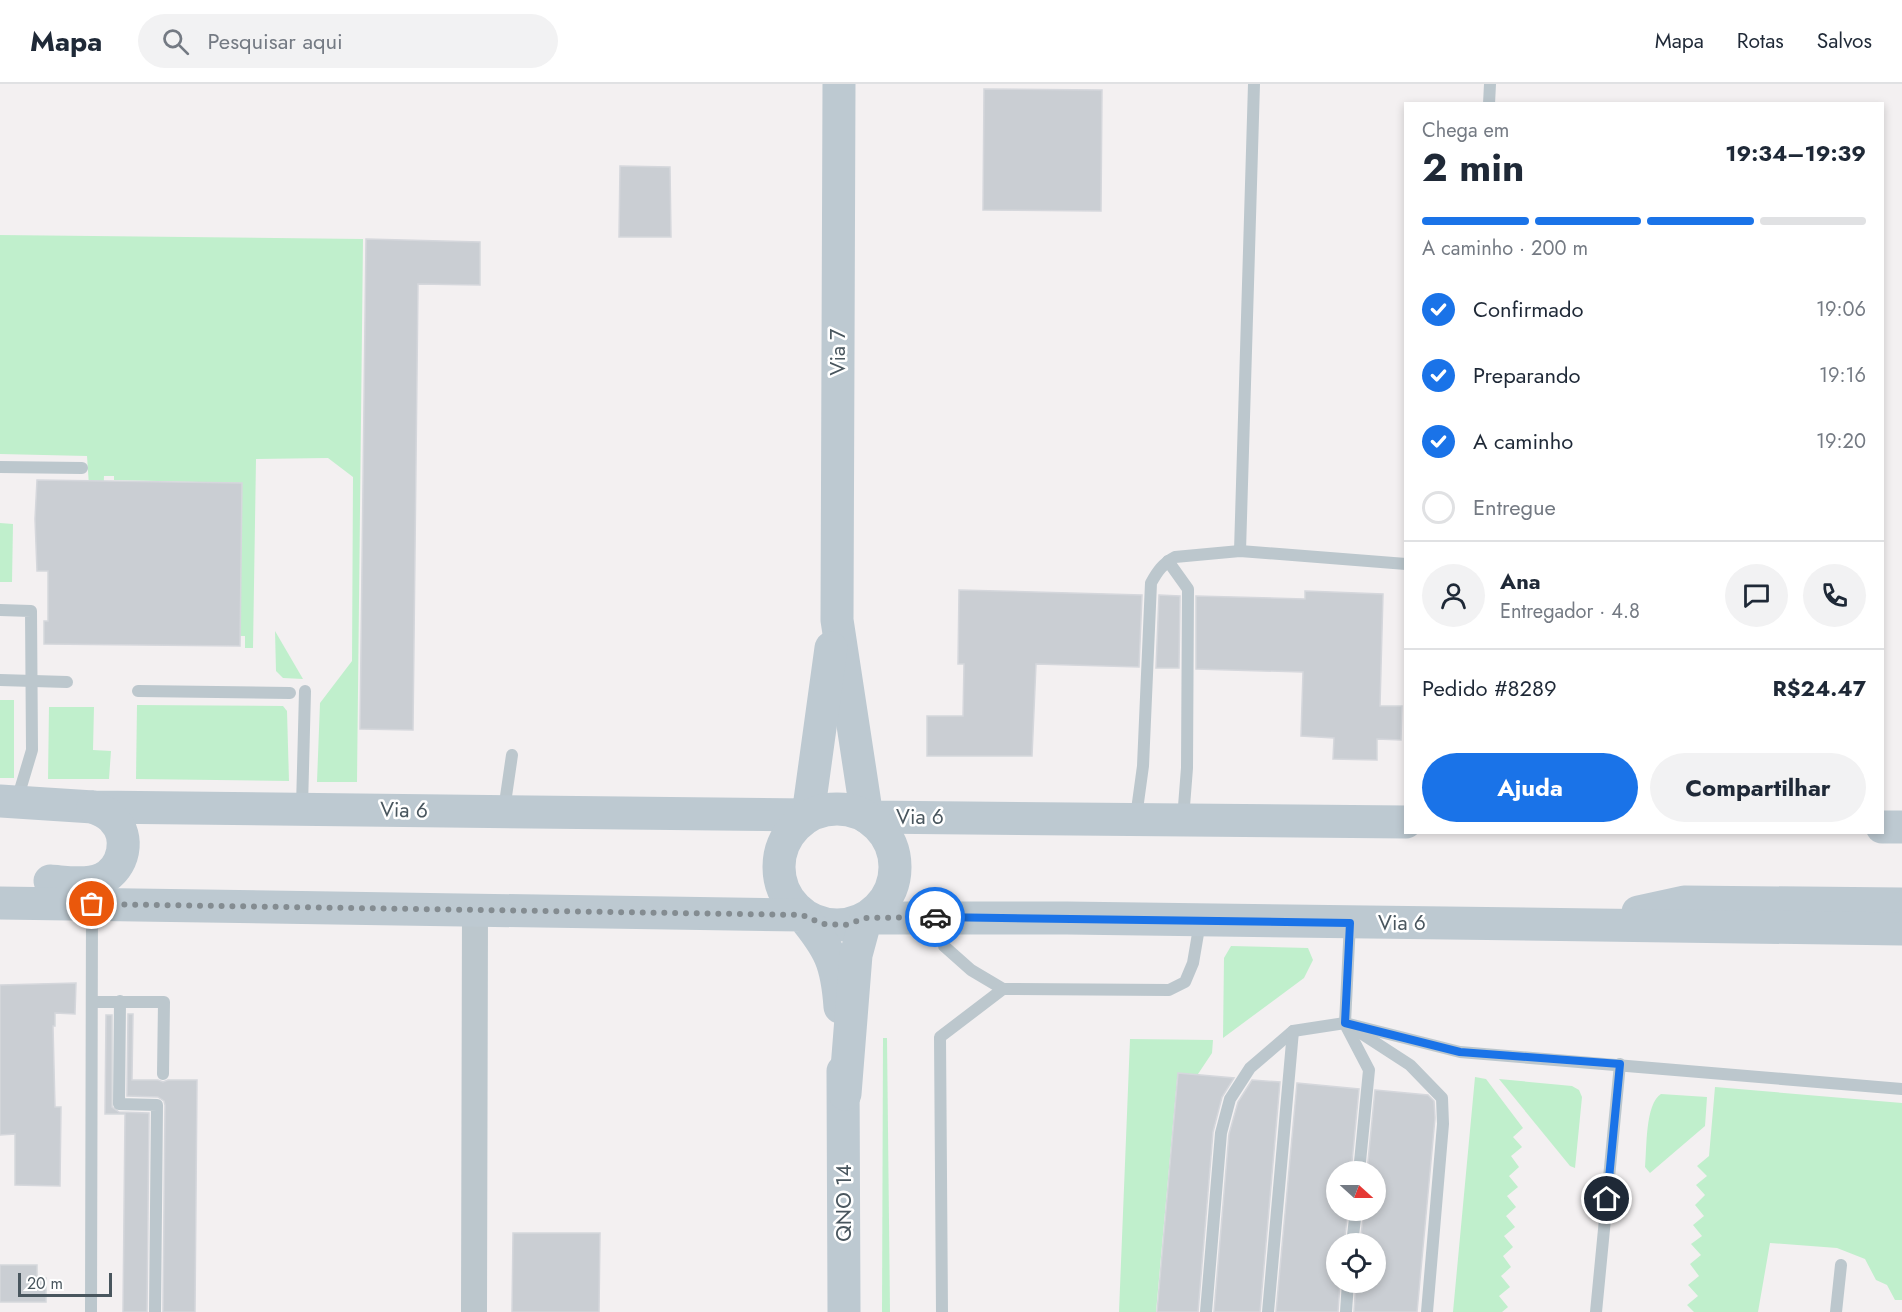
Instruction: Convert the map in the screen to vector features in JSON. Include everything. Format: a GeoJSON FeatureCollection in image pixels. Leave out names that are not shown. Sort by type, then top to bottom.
{"type":"FeatureCollection","features":[{"type":"Feature","properties":{"kind":"main road","name":"Via 7"},"geometry":{"type":"LineString","coordinates":[[839,84],[837,620],[867,817]]}},
{"type":"Feature","properties":{"kind":"main road","name":"Via 7"},"geometry":{"type":"LineString","coordinates":[[808,816],[828,667],[837,620]]}},
{"type":"Feature","properties":{"kind":"main road","name":"Via 6"},"geometry":{"type":"LineString","coordinates":[[9,801],[93,807],[808,816]]}},
{"type":"Feature","properties":{"kind":"main road"},"geometry":{"type":"LineString","coordinates":[[0,880],[91,882],[112,872],[123,853],[120,828],[113,818],[93,807]]}},
{"type":"Feature","properties":{"kind":"main road"},"geometry":{"type":"LineString","coordinates":[[827,809],[848,809],[867,817],[882,830],[892,848],[895,868],[891,888],[881,905],[866,918],[845,925],[823,924],[802,915],[793,907],[781,885],[778,863],[786,837],[808,816],[827,809]]}},
{"type":"Feature","properties":{"kind":"main road","name":"Via 6"},"geometry":{"type":"LineString","coordinates":[[867,817],[1404,822]]}},
{"type":"Feature","properties":{"kind":"main road"},"geometry":{"type":"LineString","coordinates":[[1884,827],[1902,827]]}},
{"type":"Feature","properties":{"kind":"main road"},"geometry":{"type":"LineString","coordinates":[[1578,925],[1684,902],[1902,904]]}},
{"type":"Feature","properties":{"kind":"main road"},"geometry":{"type":"LineString","coordinates":[[0,903],[802,915]]}},
{"type":"Feature","properties":{"kind":"main road","name":"QNO 14"},"geometry":{"type":"LineString","coordinates":[[802,915],[824,941],[838,975],[845,1094],[844,1312]]}},
{"type":"Feature","properties":{"kind":"main road","name":"Via 6"},"geometry":{"type":"LineString","coordinates":[[866,918],[943,917],[1902,929]]}},
{"type":"Feature","properties":{"kind":"main road","name":"QNO 14"},"geometry":{"type":"LineString","coordinates":[[845,1094],[856,955],[866,918]]}},
{"type":"Feature","properties":{"kind":"street"},"geometry":{"type":"LineString","coordinates":[[474,1312],[475,911]]}},
{"type":"Feature","properties":{"kind":"lane"},"geometry":{"type":"LineString","coordinates":[[1240,551],[1254,84]]}},
{"type":"Feature","properties":{"kind":"lane"},"geometry":{"type":"LineString","coordinates":[[1489,102],[1490,84]]}},
{"type":"Feature","properties":{"kind":"lane"},"geometry":{"type":"LineString","coordinates":[[0,466],[82,468]]}},
{"type":"Feature","properties":{"kind":"lane"},"geometry":{"type":"LineString","coordinates":[[1136,819],[1143,766],[1151,584],[1158,571],[1168,561],[1175,557],[1240,551],[1404,564]]}},
{"type":"Feature","properties":{"kind":"lane"},"geometry":{"type":"LineString","coordinates":[[1168,561],[1188,589],[1187,768],[1183,819]]}},
{"type":"Feature","properties":{"kind":"lane"},"geometry":{"type":"LineString","coordinates":[[0,610],[31,610],[32,750],[9,801]]}},
{"type":"Feature","properties":{"kind":"lane"},"geometry":{"type":"LineString","coordinates":[[0,680],[67,682]]}},
{"type":"Feature","properties":{"kind":"lane"},"geometry":{"type":"LineString","coordinates":[[138,691],[290,693]]}},
{"type":"Feature","properties":{"kind":"lane"},"geometry":{"type":"LineString","coordinates":[[302,809],[305,691]]}},
{"type":"Feature","properties":{"kind":"lane"},"geometry":{"type":"LineString","coordinates":[[504,811],[512,754]]}},
{"type":"Feature","properties":{"kind":"lane"},"geometry":{"type":"LineString","coordinates":[[91,1312],[92,904]]}},
{"type":"Feature","properties":{"kind":"lane"},"geometry":{"type":"LineString","coordinates":[[943,917],[944,946],[971,970],[1003,988],[1169,990],[1185,982],[1193,963],[1200,920]]}},
{"type":"Feature","properties":{"kind":"lane"},"geometry":{"type":"LineString","coordinates":[[1350,923],[1345,1023],[1369,1070],[1360,1161]]}},
{"type":"Feature","properties":{"kind":"lane"},"geometry":{"type":"LineString","coordinates":[[942,1312],[940,1037],[1003,988]]}},
{"type":"Feature","properties":{"kind":"lane"},"geometry":{"type":"LineString","coordinates":[[120,1001],[119,1104],[157,1105],[155,1312]]}},
{"type":"Feature","properties":{"kind":"lane"},"geometry":{"type":"LineString","coordinates":[[92,1002],[164,1002],[163,1074]]}},
{"type":"Feature","properties":{"kind":"lane"},"geometry":{"type":"LineString","coordinates":[[1345,1023],[1410,1065],[1442,1098],[1443,1124],[1427,1312]]}},
{"type":"Feature","properties":{"kind":"lane"},"geometry":{"type":"LineString","coordinates":[[1206,1312],[1221,1133],[1230,1099],[1250,1068],[1293,1031],[1345,1023],[1460,1052],[1902,1089]]}},
{"type":"Feature","properties":{"kind":"lane"},"geometry":{"type":"LineString","coordinates":[[1268,1312],[1293,1031]]}},
{"type":"Feature","properties":{"kind":"lane"},"geometry":{"type":"LineString","coordinates":[[1596,1312],[1620,1064]]}},
{"type":"Feature","properties":{"kind":"lane"},"geometry":{"type":"LineString","coordinates":[[1836,1312],[1841,1265]]}},
{"type":"Feature","properties":{"kind":"lane"},"geometry":{"type":"LineString","coordinates":[[1346,1312],[1347,1293]]}},
{"type":"Feature","properties":{"kind":"green space"},"geometry":{"type":"Polygon","coordinates":[[[0,235],[363,239],[357,782],[317,782],[320,703],[352,661],[353,477],[328,458],[256,459],[253,648],[245,648],[245,636],[240,636],[241,483],[114,480],[114,476],[104,476],[103,501],[90,501],[87,456],[0,454],[0,235]]]}},
{"type":"Feature","properties":{"kind":"green space"},"geometry":{"type":"Polygon","coordinates":[[[0,523],[13,524],[12,582],[0,582],[0,523]]]}},
{"type":"Feature","properties":{"kind":"green space"},"geometry":{"type":"Polygon","coordinates":[[[275,631],[303,679],[283,678],[276,671],[275,631]]]}},
{"type":"Feature","properties":{"kind":"green space"},"geometry":{"type":"Polygon","coordinates":[[[0,700],[14,700],[14,778],[0,778],[0,700]]]}},
{"type":"Feature","properties":{"kind":"green space"},"geometry":{"type":"Polygon","coordinates":[[[137,705],[283,706],[287,711],[289,781],[136,779],[137,705]]]}},
{"type":"Feature","properties":{"kind":"green space"},"geometry":{"type":"Polygon","coordinates":[[[49,707],[94,707],[93,750],[111,751],[109,779],[48,779],[49,707]]]}},
{"type":"Feature","properties":{"kind":"green space"},"geometry":{"type":"Polygon","coordinates":[[[1231,946],[1308,948],[1313,960],[1304,978],[1223,1038],[1224,958],[1231,946]]]}},
{"type":"Feature","properties":{"kind":"green space"},"geometry":{"type":"Polygon","coordinates":[[[883,1038],[887,1038],[890,1312],[882,1312],[883,1038]]]}},
{"type":"Feature","properties":{"kind":"green space"},"geometry":{"type":"Polygon","coordinates":[[[1130,1039],[1213,1040],[1212,1053],[1194,1080],[1177,1079],[1156,1312],[1119,1312],[1130,1039]]]}},
{"type":"Feature","properties":{"kind":"green space"},"geometry":{"type":"Polygon","coordinates":[[[1475,1077],[1486,1079],[1523,1128],[1513,1137],[1522,1147],[1511,1156],[1519,1167],[1509,1176],[1518,1187],[1507,1196],[1516,1207],[1506,1216],[1515,1227],[1504,1236],[1513,1247],[1503,1256],[1511,1267],[1501,1276],[1510,1287],[1499,1296],[1508,1307],[1502,1312],[1453,1312],[1475,1077]]]}},
{"type":"Feature","properties":{"kind":"green space"},"geometry":{"type":"Polygon","coordinates":[[[1499,1079],[1572,1086],[1579,1090],[1582,1097],[1575,1168],[1570,1166],[1499,1079]]]}},
{"type":"Feature","properties":{"kind":"green space"},"geometry":{"type":"Polygon","coordinates":[[[1715,1087],[1902,1103],[1902,1300],[1895,1300],[1887,1285],[1876,1280],[1865,1259],[1837,1248],[1770,1243],[1758,1312],[1694,1312],[1687,1305],[1698,1296],[1688,1285],[1699,1276],[1690,1264],[1701,1255],[1691,1244],[1702,1236],[1693,1225],[1704,1216],[1695,1205],[1705,1195],[1696,1185],[1707,1176],[1697,1166],[1709,1156],[1715,1087]]]}},
{"type":"Feature","properties":{"kind":"green space"},"geometry":{"type":"Polygon","coordinates":[[[1661,1094],[1707,1097],[1705,1126],[1650,1173],[1645,1167],[1649,1116],[1656,1099],[1661,1094]]]}},
{"type":"Feature","properties":{"kind":"building"},"geometry":{"type":"Polygon","coordinates":[[[984,89],[1102,90],[1101,211],[983,210],[984,89]]]}},
{"type":"Feature","properties":{"kind":"building"},"geometry":{"type":"Polygon","coordinates":[[[620,166],[670,167],[671,237],[619,237],[620,166]]]}},
{"type":"Feature","properties":{"kind":"building"},"geometry":{"type":"Polygon","coordinates":[[[366,239],[480,242],[480,285],[418,284],[413,730],[360,729],[366,239]]]}},
{"type":"Feature","properties":{"kind":"building"},"geometry":{"type":"Polygon","coordinates":[[[37,480],[242,483],[240,646],[44,644],[44,621],[48,621],[48,571],[37,571],[35,519],[37,480]]]}},
{"type":"Feature","properties":{"kind":"building"},"geometry":{"type":"Polygon","coordinates":[[[959,590],[1142,595],[1139,667],[1036,664],[1032,756],[927,756],[927,716],[963,716],[964,664],[958,664],[959,590]]]}},
{"type":"Feature","properties":{"kind":"building"},"geometry":{"type":"Polygon","coordinates":[[[1305,591],[1383,594],[1380,706],[1402,706],[1401,740],[1377,739],[1377,760],[1333,759],[1334,738],[1301,736],[1303,672],[1196,669],[1196,596],[1305,599],[1305,591]]]}},
{"type":"Feature","properties":{"kind":"building"},"geometry":{"type":"Polygon","coordinates":[[[1159,595],[1180,596],[1179,668],[1156,668],[1159,595]]]}},
{"type":"Feature","properties":{"kind":"building"},"geometry":{"type":"Polygon","coordinates":[[[76,983],[75,1014],[55,1013],[55,1026],[53,1026],[55,1107],[61,1107],[60,1186],[15,1185],[15,1134],[0,1135],[0,985],[76,983]]]}},
{"type":"Feature","properties":{"kind":"building"},"geometry":{"type":"Polygon","coordinates":[[[128,1014],[133,1014],[132,1080],[163,1082],[197,1080],[195,1312],[163,1312],[165,1105],[164,1101],[158,1097],[127,1096],[128,1014]]]}},
{"type":"Feature","properties":{"kind":"building"},"geometry":{"type":"Polygon","coordinates":[[[106,1015],[112,1015],[112,1107],[119,1112],[149,1113],[147,1312],[123,1312],[125,1114],[105,1114],[106,1015]]]}},
{"type":"Feature","properties":{"kind":"building"},"geometry":{"type":"Polygon","coordinates":[[[1178,1073],[1234,1078],[1222,1097],[1213,1132],[1198,1312],[1157,1312],[1178,1073]]]}},
{"type":"Feature","properties":{"kind":"building"},"geometry":{"type":"Polygon","coordinates":[[[1252,1080],[1280,1082],[1260,1312],[1214,1312],[1229,1134],[1238,1102],[1252,1080]]]}},
{"type":"Feature","properties":{"kind":"building"},"geometry":{"type":"Polygon","coordinates":[[[1297,1083],[1359,1089],[1352,1161],[1326,1161],[1326,1221],[1347,1221],[1345,1233],[1326,1233],[1326,1293],[1339,1293],[1338,1312],[1276,1312],[1297,1083]]]}},
{"type":"Feature","properties":{"kind":"building"},"geometry":{"type":"Polygon","coordinates":[[[1375,1090],[1428,1095],[1434,1101],[1435,1118],[1417,1312],[1354,1312],[1355,1293],[1386,1293],[1386,1233],[1361,1233],[1363,1221],[1386,1221],[1386,1161],[1368,1161],[1375,1090]]]}},
{"type":"Feature","properties":{"kind":"building"},"geometry":{"type":"Polygon","coordinates":[[[513,1233],[600,1233],[599,1312],[512,1312],[513,1233]]]}},
{"type":"Feature","properties":{"kind":"building"},"geometry":{"type":"Polygon","coordinates":[[[0,1265],[37,1265],[37,1278],[46,1278],[46,1302],[0,1302],[0,1265]]]}},
{"type":"Feature","properties":{"kind":"way so far"},"geometry":{"type":"LineString","coordinates":[[92,904],[802,915],[823,924],[845,925],[866,918],[935,917]]}},
{"type":"Feature","properties":{"kind":"route"},"geometry":{"type":"LineString","coordinates":[[935,917],[1350,923],[1345,1023],[1460,1052],[1620,1064],[1607,1199]]}}]}
